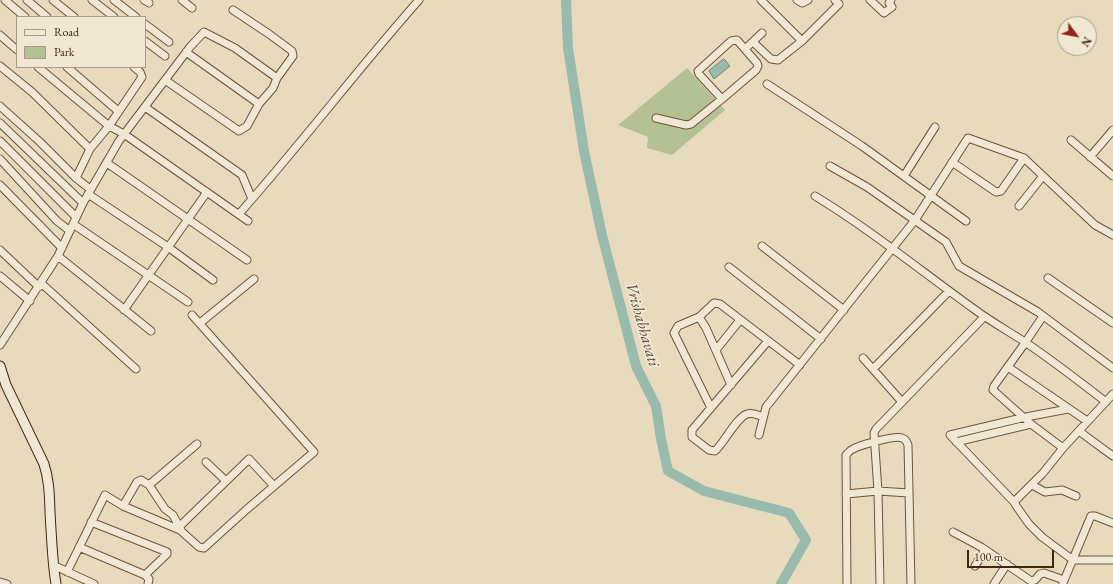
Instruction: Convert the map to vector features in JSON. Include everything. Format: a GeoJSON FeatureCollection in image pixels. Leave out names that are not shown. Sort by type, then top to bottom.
{"type":"FeatureCollection","features":[{"type":"Feature","properties":{"kind":"street"},"geometry":{"type":"LineString","coordinates":[[5,0],[24,16]]}},
{"type":"Feature","properties":{"kind":"street"},"geometry":{"type":"LineString","coordinates":[[27,0],[46,16]]}},
{"type":"Feature","properties":{"kind":"street"},"geometry":{"type":"LineString","coordinates":[[53,0],[73,16]]}},
{"type":"Feature","properties":{"kind":"street"},"geometry":{"type":"LineString","coordinates":[[92,0],[113,16]]}},
{"type":"Feature","properties":{"kind":"street"},"geometry":{"type":"LineString","coordinates":[[114,0],[135,16]]}},
{"type":"Feature","properties":{"kind":"street"},"geometry":{"type":"LineString","coordinates":[[182,0],[192,8]]}},
{"type":"Feature","properties":{"kind":"street"},"geometry":{"type":"LineString","coordinates":[[239,214],[272,177],[389,34],[419,0]]}},
{"type":"Feature","properties":{"kind":"street"},"geometry":{"type":"LineString","coordinates":[[761,0],[802,41]]}},
{"type":"Feature","properties":{"kind":"street"},"geometry":{"type":"LineString","coordinates":[[798,0],[802,3],[808,0]]}},
{"type":"Feature","properties":{"kind":"street"},"geometry":{"type":"LineString","coordinates":[[870,0],[884,14],[892,7],[888,3],[891,0]]}},
{"type":"Feature","properties":{"kind":"street"},"geometry":{"type":"LineString","coordinates":[[753,42],[771,59],[778,60],[802,41],[839,1]]}},
{"type":"Feature","properties":{"kind":"street"},"geometry":{"type":"LineString","coordinates":[[165,80],[239,132],[247,126],[259,104],[272,88],[277,78],[293,56],[292,51],[234,10]]}},
{"type":"Feature","properties":{"kind":"street"},"geometry":{"type":"LineString","coordinates":[[146,25],[169,42]]}},
{"type":"Feature","properties":{"kind":"street"},"geometry":{"type":"LineString","coordinates":[[0,344],[58,256],[83,203],[124,134],[186,52],[204,32],[235,48],[277,78]]}},
{"type":"Feature","properties":{"kind":"street"},"geometry":{"type":"LineString","coordinates":[[745,49],[762,33]]}},
{"type":"Feature","properties":{"kind":"street"},"geometry":{"type":"LineString","coordinates":[[0,36],[16,48]]}},
{"type":"Feature","properties":{"kind":"street"},"geometry":{"type":"LineString","coordinates":[[656,118],[686,125],[691,124],[722,99],[756,70],[758,66],[757,63],[737,40],[731,41],[698,71],[722,99]]}},
{"type":"Feature","properties":{"kind":"street"},"geometry":{"type":"LineString","coordinates":[[146,42],[165,56]]}},
{"type":"Feature","properties":{"kind":"street"},"geometry":{"type":"LineString","coordinates":[[186,52],[259,104]]}},
{"type":"Feature","properties":{"kind":"street"},"geometry":{"type":"LineString","coordinates":[[0,66],[32,92],[90,149]]}},
{"type":"Feature","properties":{"kind":"street"},"geometry":{"type":"LineString","coordinates":[[39,68],[109,126],[124,134],[248,221]]}},
{"type":"Feature","properties":{"kind":"street"},"geometry":{"type":"LineString","coordinates":[[68,68],[118,111]]}},
{"type":"Feature","properties":{"kind":"street"},"geometry":{"type":"LineString","coordinates":[[76,178],[90,149],[109,126],[142,77],[142,74],[135,68]]}},
{"type":"Feature","properties":{"kind":"street"},"geometry":{"type":"LineString","coordinates":[[767,84],[851,139],[966,221]]}},
{"type":"Feature","properties":{"kind":"street"},"geometry":{"type":"LineString","coordinates":[[0,106],[89,192],[214,280]]}},
{"type":"Feature","properties":{"kind":"street"},"geometry":{"type":"LineString","coordinates":[[145,107],[242,174],[252,199]]}},
{"type":"Feature","properties":{"kind":"street"},"geometry":{"type":"LineString","coordinates":[[0,123],[83,203]]}},
{"type":"Feature","properties":{"kind":"street"},"geometry":{"type":"LineString","coordinates":[[904,176],[936,127]]}},
{"type":"Feature","properties":{"kind":"street"},"geometry":{"type":"LineString","coordinates":[[1090,157],[1113,130]]}},
{"type":"Feature","properties":{"kind":"street"},"geometry":{"type":"LineString","coordinates":[[759,435],[766,407],[915,220],[968,138],[1024,158],[1095,225],[1113,235]]}},
{"type":"Feature","properties":{"kind":"street"},"geometry":{"type":"LineString","coordinates":[[1071,140],[1113,176]]}},
{"type":"Feature","properties":{"kind":"street"},"geometry":{"type":"LineString","coordinates":[[0,142],[74,220],[148,275],[188,302]]}},
{"type":"Feature","properties":{"kind":"street"},"geometry":{"type":"LineString","coordinates":[[952,162],[996,192],[1001,191],[1024,158]]}},
{"type":"Feature","properties":{"kind":"street"},"geometry":{"type":"LineString","coordinates":[[0,159],[53,216],[70,231]]}},
{"type":"Feature","properties":{"kind":"street"},"geometry":{"type":"LineString","coordinates":[[107,162],[247,260]]}},
{"type":"Feature","properties":{"kind":"street"},"geometry":{"type":"LineString","coordinates":[[830,166],[867,187],[946,242],[959,266],[1043,316],[1113,368]]}},
{"type":"Feature","properties":{"kind":"street"},"geometry":{"type":"LineString","coordinates":[[1019,206],[1043,176]]}},
{"type":"Feature","properties":{"kind":"street"},"geometry":{"type":"LineString","coordinates":[[0,185],[62,248]]}},
{"type":"Feature","properties":{"kind":"street"},"geometry":{"type":"LineString","coordinates":[[124,310],[207,192]]}},
{"type":"Feature","properties":{"kind":"street"},"geometry":{"type":"LineString","coordinates":[[815,196],[892,248],[984,317],[1066,371],[1106,402]]}},
{"type":"Feature","properties":{"kind":"street"},"geometry":{"type":"LineString","coordinates":[[762,246],[844,310]]}},
{"type":"Feature","properties":{"kind":"street"},"geometry":{"type":"LineString","coordinates":[[0,250],[136,369]]}},
{"type":"Feature","properties":{"kind":"street"},"geometry":{"type":"LineString","coordinates":[[58,256],[150,331]]}},
{"type":"Feature","properties":{"kind":"street"},"geometry":{"type":"LineString","coordinates":[[729,266],[821,339]]}},
{"type":"Feature","properties":{"kind":"street"},"geometry":{"type":"LineString","coordinates":[[0,276],[30,300]]}},
{"type":"Feature","properties":{"kind":"street"},"geometry":{"type":"LineString","coordinates":[[1048,278],[1113,323]]}},
{"type":"Feature","properties":{"kind":"street"},"geometry":{"type":"LineString","coordinates":[[200,323],[254,279]]}},
{"type":"Feature","properties":{"kind":"street"},"geometry":{"type":"LineString","coordinates":[[873,369],[949,291]]}},
{"type":"Feature","properties":{"kind":"street"},"geometry":{"type":"LineString","coordinates":[[711,408],[674,334],[678,326],[699,317],[714,303],[740,320],[800,365]]}},
{"type":"Feature","properties":{"kind":"street"},"geometry":{"type":"LineString","coordinates":[[123,506],[137,482],[141,480],[149,484],[165,509],[173,515],[186,537],[199,547],[204,548],[314,452],[192,315]]}},
{"type":"Feature","properties":{"kind":"street"},"geometry":{"type":"LineString","coordinates":[[1043,316],[994,386],[993,390],[1031,424],[1063,448]]}},
{"type":"Feature","properties":{"kind":"street"},"geometry":{"type":"LineString","coordinates":[[699,317],[706,328],[731,385]]}},
{"type":"Feature","properties":{"kind":"street"},"geometry":{"type":"LineString","coordinates":[[880,584],[878,491],[874,433],[876,429],[984,317]]}},
{"type":"Feature","properties":{"kind":"street"},"geometry":{"type":"LineString","coordinates":[[716,350],[740,320]]}},
{"type":"Feature","properties":{"kind":"street"},"geometry":{"type":"LineString","coordinates":[[763,417],[755,414],[748,414],[741,418],[716,450],[712,451],[692,437],[692,430],[768,341]]}},
{"type":"Feature","properties":{"kind":"street"},"geometry":{"type":"LineString","coordinates":[[863,358],[902,402]]}},
{"type":"Feature","properties":{"kind":"street"},"geometry":{"type":"LineString","coordinates":[[0,366],[6,385],[44,464],[48,477],[50,489],[53,565],[56,584]]}},
{"type":"Feature","properties":{"kind":"street"},"geometry":{"type":"LineString","coordinates":[[1008,367],[1087,421]]}},
{"type":"Feature","properties":{"kind":"street"},"geometry":{"type":"LineString","coordinates":[[1014,502],[1043,473],[1063,448],[1113,394]]}},
{"type":"Feature","properties":{"kind":"street"},"geometry":{"type":"LineString","coordinates":[[1068,409],[1023,417],[950,435],[1014,502],[1029,524],[1042,537],[1073,560],[1113,560]]}},
{"type":"Feature","properties":{"kind":"street"},"geometry":{"type":"LineString","coordinates":[[956,442],[1031,424]]}},
{"type":"Feature","properties":{"kind":"street"},"geometry":{"type":"LineString","coordinates":[[1079,430],[1090,440],[1113,456]]}},
{"type":"Feature","properties":{"kind":"street"},"geometry":{"type":"LineString","coordinates":[[847,584],[846,455],[850,450],[874,441],[900,437],[906,440],[908,445],[911,584]]}},
{"type":"Feature","properties":{"kind":"street"},"geometry":{"type":"LineString","coordinates":[[149,484],[197,444]]}},
{"type":"Feature","properties":{"kind":"street"},"geometry":{"type":"LineString","coordinates":[[181,530],[226,481],[249,459],[274,486]]}},
{"type":"Feature","properties":{"kind":"street"},"geometry":{"type":"LineString","coordinates":[[206,462],[226,481]]}},
{"type":"Feature","properties":{"kind":"street"},"geometry":{"type":"LineString","coordinates":[[1032,484],[1045,492],[1062,490],[1076,496]]}},
{"type":"Feature","properties":{"kind":"street"},"geometry":{"type":"LineString","coordinates":[[846,494],[878,491],[909,493]]}},
{"type":"Feature","properties":{"kind":"street"},"geometry":{"type":"LineString","coordinates":[[67,572],[105,495],[123,506],[181,530]]}},
{"type":"Feature","properties":{"kind":"street"},"geometry":{"type":"LineString","coordinates":[[953,532],[985,550],[1032,581],[1035,580],[1040,574],[1044,573],[1063,582],[1091,516],[1095,516],[1113,523]]}},
{"type":"Feature","properties":{"kind":"street"},"geometry":{"type":"LineString","coordinates":[[91,522],[167,552],[167,554],[146,575]]}},
{"type":"Feature","properties":{"kind":"street"},"geometry":{"type":"LineString","coordinates":[[79,548],[146,575],[149,580],[148,584]]}},
{"type":"Feature","properties":{"kind":"street"},"geometry":{"type":"LineString","coordinates":[[975,566],[985,550]]}},
{"type":"Feature","properties":{"kind":"street"},"geometry":{"type":"LineString","coordinates":[[994,584],[1006,564]]}},
{"type":"Feature","properties":{"kind":"street"},"geometry":{"type":"LineString","coordinates":[[53,565],[94,584]]}},
{"type":"Feature","properties":{"kind":"street"},"geometry":{"type":"LineString","coordinates":[[0,582],[7,584]]}},
{"type":"Feature","properties":{"kind":"green space"},"geometry":{"type":"Polygon","coordinates":[[[687,68],[725,110],[672,155],[647,148],[648,137],[618,125],[687,68]]]}},
{"type":"Feature","properties":{"kind":"shaded area"},"geometry":{"type":"Polygon","coordinates":[[[724,59],[730,66],[714,79],[709,71],[724,59]]]}},
{"type":"Feature","properties":{"kind":"waterway","name":"Vrishabhavati"},"geometry":{"type":"LineString","coordinates":[[566,0],[568,48],[584,151],[602,235],[636,366],[656,406],[668,471],[704,491],[789,513],[806,540],[781,584]]}}]}
